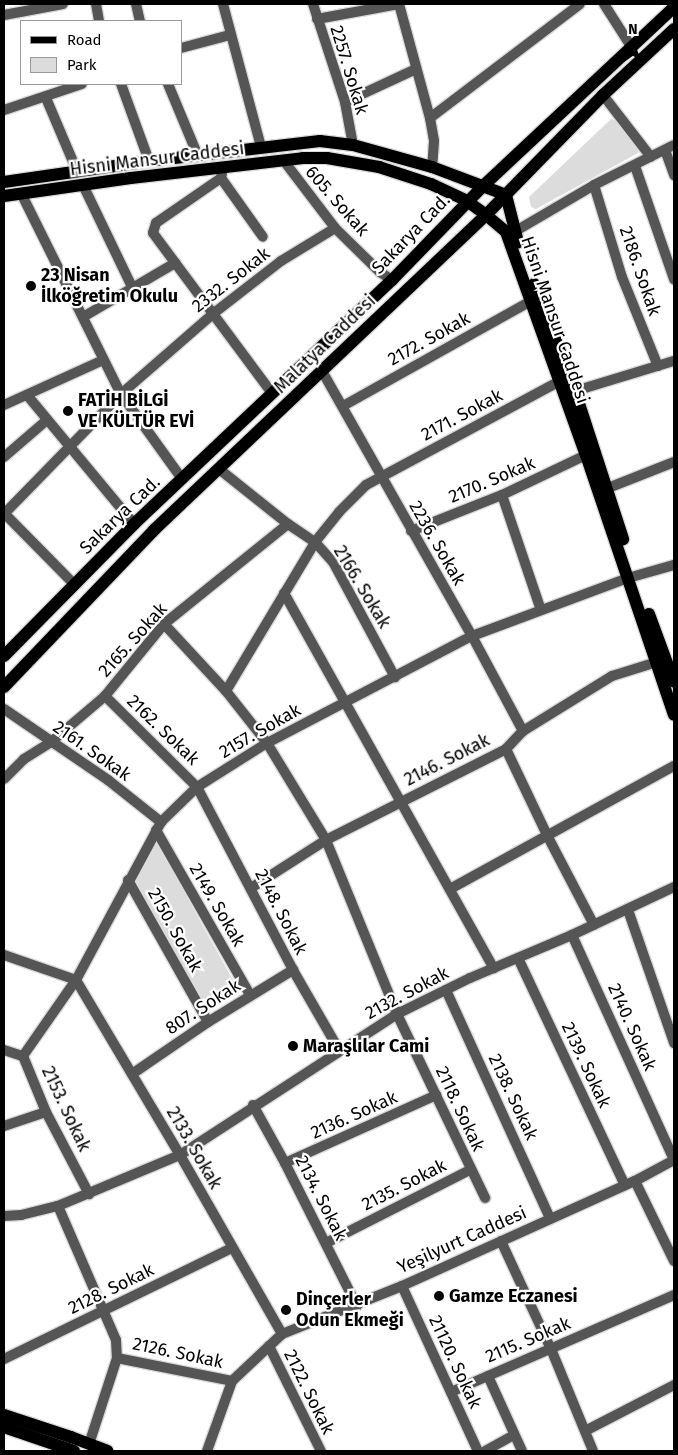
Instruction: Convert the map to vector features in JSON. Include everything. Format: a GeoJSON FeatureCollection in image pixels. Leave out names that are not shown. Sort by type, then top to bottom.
{"type":"FeatureCollection","features":[{"type":"Feature","properties":{"kind":"main road","name":"Sakarya Cad."},"geometry":{"type":"LineString","coordinates":[[4,656],[134,524],[392,280],[467,201],[674,7]]}},
{"type":"Feature","properties":{"kind":"main road","name":"Malatya Caddesi"},"geometry":{"type":"LineString","coordinates":[[4,687],[154,530],[486,215],[603,95],[674,30]]}},
{"type":"Feature","properties":{"kind":"main road"},"geometry":{"type":"LineString","coordinates":[[4,182],[149,161],[320,141],[353,145],[432,167],[506,195],[514,232],[575,391],[608,488],[632,578],[673,675]]}},
{"type":"Feature","properties":{"kind":"main road","name":"Hisni Mansur Caddesi"},"geometry":{"type":"LineString","coordinates":[[4,196],[83,185],[222,173],[284,161],[327,158],[351,160],[431,184],[467,201],[486,215],[506,232],[558,382],[632,578],[674,715]]}},
{"type":"Feature","properties":{"kind":"main road"},"geometry":{"type":"LineString","coordinates":[[4,1415],[107,1451]]}},
{"type":"Feature","properties":{"kind":"main road"},"geometry":{"type":"LineString","coordinates":[[4,1427],[74,1451]]}},
{"type":"Feature","properties":{"kind":"street"},"geometry":{"type":"LineString","coordinates":[[4,16],[63,4]]}},
{"type":"Feature","properties":{"kind":"street"},"geometry":{"type":"LineString","coordinates":[[96,4],[99,20]]}},
{"type":"Feature","properties":{"kind":"street"},"geometry":{"type":"LineString","coordinates":[[136,4],[140,20]]}},
{"type":"Feature","properties":{"kind":"street"},"geometry":{"type":"LineString","coordinates":[[223,4],[261,147]]}},
{"type":"Feature","properties":{"kind":"street","name":"2257. Sokak"},"geometry":{"type":"LineString","coordinates":[[313,4],[345,102],[353,145]]}},
{"type":"Feature","properties":{"kind":"street"},"geometry":{"type":"LineString","coordinates":[[317,19],[399,4],[430,118],[434,141],[432,167]]}},
{"type":"Feature","properties":{"kind":"street"},"geometry":{"type":"LineString","coordinates":[[430,118],[580,4]]}},
{"type":"Feature","properties":{"kind":"street"},"geometry":{"type":"LineString","coordinates":[[604,4],[632,48]]}},
{"type":"Feature","properties":{"kind":"street"},"geometry":{"type":"LineString","coordinates":[[182,48],[230,35]]}},
{"type":"Feature","properties":{"kind":"street"},"geometry":{"type":"LineString","coordinates":[[345,102],[416,69]]}},
{"type":"Feature","properties":{"kind":"street"},"geometry":{"type":"LineString","coordinates":[[4,110],[46,98],[79,85]]}},
{"type":"Feature","properties":{"kind":"street"},"geometry":{"type":"LineString","coordinates":[[120,85],[149,161]]}},
{"type":"Feature","properties":{"kind":"street"},"geometry":{"type":"LineString","coordinates":[[168,85],[198,156]]}},
{"type":"Feature","properties":{"kind":"street"},"geometry":{"type":"LineString","coordinates":[[603,95],[651,157]]}},
{"type":"Feature","properties":{"kind":"street"},"geometry":{"type":"LineString","coordinates":[[46,98],[77,171]]}},
{"type":"Feature","properties":{"kind":"street"},"geometry":{"type":"LineString","coordinates":[[514,232],[594,185],[670,147],[674,175]]}},
{"type":"Feature","properties":{"kind":"street","name":"605. Sokak"},"geometry":{"type":"LineString","coordinates":[[284,161],[335,228],[380,272],[392,280]]}},
{"type":"Feature","properties":{"kind":"street"},"geometry":{"type":"LineString","coordinates":[[635,166],[674,279]]}},
{"type":"Feature","properties":{"kind":"street"},"geometry":{"type":"LineString","coordinates":[[263,238],[222,173],[154,226],[155,237],[214,313],[272,393]]}},
{"type":"Feature","properties":{"kind":"street"},"geometry":{"type":"LineString","coordinates":[[83,185],[132,287]]}},
{"type":"Feature","properties":{"kind":"street","name":"2186. Sokak"},"geometry":{"type":"LineString","coordinates":[[594,185],[622,277],[658,366]]}},
{"type":"Feature","properties":{"kind":"street"},"geometry":{"type":"LineString","coordinates":[[22,195],[103,360],[122,394],[182,480]]}},
{"type":"Feature","properties":{"kind":"street","name":"2332. Sokak"},"geometry":{"type":"LineString","coordinates":[[4,514],[122,394],[214,313],[281,261],[335,228]]}},
{"type":"Feature","properties":{"kind":"street"},"geometry":{"type":"LineString","coordinates":[[83,316],[175,263]]}},
{"type":"Feature","properties":{"kind":"street","name":"2172. Sokak"},"geometry":{"type":"LineString","coordinates":[[343,406],[531,301]]}},
{"type":"Feature","properties":{"kind":"street"},"geometry":{"type":"LineString","coordinates":[[4,405],[103,360]]}},
{"type":"Feature","properties":{"kind":"street"},"geometry":{"type":"LineString","coordinates":[[575,391],[674,361]]}},
{"type":"Feature","properties":{"kind":"street","name":"2236. Sokak"},"geometry":{"type":"LineString","coordinates":[[322,371],[472,636],[523,731]]}},
{"type":"Feature","properties":{"kind":"street","name":"2171. Sokak"},"geometry":{"type":"LineString","coordinates":[[226,691],[315,542],[339,512],[366,485],[558,382]]}},
{"type":"Feature","properties":{"kind":"street"},"geometry":{"type":"LineString","coordinates":[[27,395],[134,524]]}},
{"type":"Feature","properties":{"kind":"street"},"geometry":{"type":"LineString","coordinates":[[4,457],[47,420]]}},
{"type":"Feature","properties":{"kind":"street","name":"2170. Sokak"},"geometry":{"type":"LineString","coordinates":[[411,531],[502,495],[586,455]]}},
{"type":"Feature","properties":{"kind":"street"},"geometry":{"type":"LineString","coordinates":[[608,488],[674,462]]}},
{"type":"Feature","properties":{"kind":"street","name":"2166. Sokak"},"geometry":{"type":"LineString","coordinates":[[218,470],[288,524],[315,542],[332,562],[395,677]]}},
{"type":"Feature","properties":{"kind":"street"},"geometry":{"type":"LineString","coordinates":[[502,495],[541,610]]}},
{"type":"Feature","properties":{"kind":"street"},"geometry":{"type":"LineString","coordinates":[[4,514],[75,585]]}},
{"type":"Feature","properties":{"kind":"street","name":"2165. Sokak"},"geometry":{"type":"LineString","coordinates":[[4,779],[24,759],[51,742],[105,696],[164,624],[288,524]]}},
{"type":"Feature","properties":{"kind":"street","name":"2157. Sokak"},"geometry":{"type":"LineString","coordinates":[[23,1056],[76,980],[158,826],[197,786],[266,743],[472,636],[674,564]]}},
{"type":"Feature","properties":{"kind":"street"},"geometry":{"type":"LineString","coordinates":[[284,593],[399,802],[494,968]]}},
{"type":"Feature","properties":{"kind":"street","name":"2118. Sokak"},"geometry":{"type":"LineString","coordinates":[[164,624],[226,691],[266,743],[326,840],[397,1014],[484,1198]]}},
{"type":"Feature","properties":{"kind":"street","name":"2146. Sokak"},"geometry":{"type":"LineString","coordinates":[[252,888],[326,840],[506,749],[523,731],[612,676],[657,662]]}},
{"type":"Feature","properties":{"kind":"street","name":"2162. Sokak"},"geometry":{"type":"LineString","coordinates":[[105,696],[197,786]]}},
{"type":"Feature","properties":{"kind":"street","name":"2161. Sokak"},"geometry":{"type":"LineString","coordinates":[[4,708],[108,780],[158,826]]}},
{"type":"Feature","properties":{"kind":"street"},"geometry":{"type":"LineString","coordinates":[[506,749],[548,837],[594,925]]}},
{"type":"Feature","properties":{"kind":"street"},"geometry":{"type":"LineString","coordinates":[[450,889],[548,837],[674,766]]}},
{"type":"Feature","properties":{"kind":"street","name":"2148. Sokak"},"geometry":{"type":"LineString","coordinates":[[197,786],[252,888],[293,970],[339,1050]]}},
{"type":"Feature","properties":{"kind":"street","name":"2149. Sokak"},"geometry":{"type":"LineString","coordinates":[[158,826],[250,995]]}},
{"type":"Feature","properties":{"kind":"street","name":"2150. Sokak"},"geometry":{"type":"LineString","coordinates":[[128,880],[208,1022]]}},
{"type":"Feature","properties":{"kind":"street","name":"2132. Sokak"},"geometry":{"type":"LineString","coordinates":[[4,1216],[21,1215],[58,1206],[180,1155],[397,1014],[494,968],[628,910],[674,887]]}},
{"type":"Feature","properties":{"kind":"street"},"geometry":{"type":"LineString","coordinates":[[628,910],[670,1015],[674,1043]]}},
{"type":"Feature","properties":{"kind":"street","name":"2140. Sokak"},"geometry":{"type":"LineString","coordinates":[[572,935],[674,1160]]}},
{"type":"Feature","properties":{"kind":"street"},"geometry":{"type":"LineString","coordinates":[[4,955],[76,980]]}},
{"type":"Feature","properties":{"kind":"street","name":"2139. Sokak"},"geometry":{"type":"LineString","coordinates":[[518,958],[630,1183],[674,1262]]}},
{"type":"Feature","properties":{"kind":"street","name":"807. Sokak"},"geometry":{"type":"LineString","coordinates":[[132,1074],[208,1022],[293,970]]}},
{"type":"Feature","properties":{"kind":"street","name":"2133. Sokak"},"geometry":{"type":"LineString","coordinates":[[76,980],[180,1155],[282,1334]]}},
{"type":"Feature","properties":{"kind":"street","name":"2138. Sokak"},"geometry":{"type":"LineString","coordinates":[[446,990],[550,1218]]}},
{"type":"Feature","properties":{"kind":"street","name":"2153. Sokak"},"geometry":{"type":"LineString","coordinates":[[4,1050],[23,1056],[46,1112],[89,1194]]}},
{"type":"Feature","properties":{"kind":"street","name":"2136. Sokak"},"geometry":{"type":"LineString","coordinates":[[285,1163],[436,1096]]}},
{"type":"Feature","properties":{"kind":"street","name":"2134. Sokak"},"geometry":{"type":"LineString","coordinates":[[254,1106],[357,1306]]}},
{"type":"Feature","properties":{"kind":"street"},"geometry":{"type":"LineString","coordinates":[[4,1126],[46,1112]]}},
{"type":"Feature","properties":{"kind":"street","name":"Yeşilyurt Caddesi"},"geometry":{"type":"LineString","coordinates":[[207,1451],[232,1381],[282,1334],[357,1306],[630,1183],[674,1160]]}},
{"type":"Feature","properties":{"kind":"street","name":"2135. Sokak"},"geometry":{"type":"LineString","coordinates":[[326,1244],[470,1170]]}},
{"type":"Feature","properties":{"kind":"street"},"geometry":{"type":"LineString","coordinates":[[58,1206],[116,1340],[118,1358],[89,1444]]}},
{"type":"Feature","properties":{"kind":"street"},"geometry":{"type":"LineString","coordinates":[[501,1241],[551,1349],[593,1451]]}},
{"type":"Feature","properties":{"kind":"street","name":"2128. Sokak"},"geometry":{"type":"LineString","coordinates":[[4,1359],[232,1248]]}},
{"type":"Feature","properties":{"kind":"street","name":"21120. Sokak"},"geometry":{"type":"LineString","coordinates":[[402,1286],[478,1451]]}},
{"type":"Feature","properties":{"kind":"street","name":"2115. Sokak"},"geometry":{"type":"LineString","coordinates":[[451,1392],[674,1295]]}},
{"type":"Feature","properties":{"kind":"street","name":"2122. Sokak"},"geometry":{"type":"LineString","coordinates":[[269,1346],[321,1451]]}},
{"type":"Feature","properties":{"kind":"street","name":"2126. Sokak"},"geometry":{"type":"LineString","coordinates":[[118,1358],[232,1381]]}},
{"type":"Feature","properties":{"kind":"street"},"geometry":{"type":"LineString","coordinates":[[488,1376],[522,1451]]}},
{"type":"Feature","properties":{"kind":"street"},"geometry":{"type":"LineString","coordinates":[[585,1431],[674,1385]]}},
{"type":"Feature","properties":{"kind":"street"},"geometry":{"type":"LineString","coordinates":[[485,1451],[514,1435]]}},
{"type":"Feature","properties":{"kind":"green space"},"geometry":{"type":"Polygon","coordinates":[[[611,119],[620,122],[640,147],[638,153],[536,209],[531,207],[529,197],[611,119]]]}},
{"type":"Feature","properties":{"kind":"green space"},"geometry":{"type":"Polygon","coordinates":[[[156,841],[239,991],[208,1011],[135,880],[156,841]]]}},
{"type":"Feature","properties":{"kind":"place","name":"23 Nisan İlköğretim Okulu"},"geometry":{"type":"Point","coordinates":[31,286]}},
{"type":"Feature","properties":{"kind":"place","name":"FATİH BİLGİ VE KÜLTÜR EVİ"},"geometry":{"type":"Point","coordinates":[68,411]}},
{"type":"Feature","properties":{"kind":"place","name":"Maraşlılar Cami"},"geometry":{"type":"Point","coordinates":[293,1046]}},
{"type":"Feature","properties":{"kind":"place","name":"Gamze Eczanesi"},"geometry":{"type":"Point","coordinates":[439,1296]}},
{"type":"Feature","properties":{"kind":"place","name":"Dinçerler Odun Ekmeği"},"geometry":{"type":"Point","coordinates":[286,1310]}}]}
